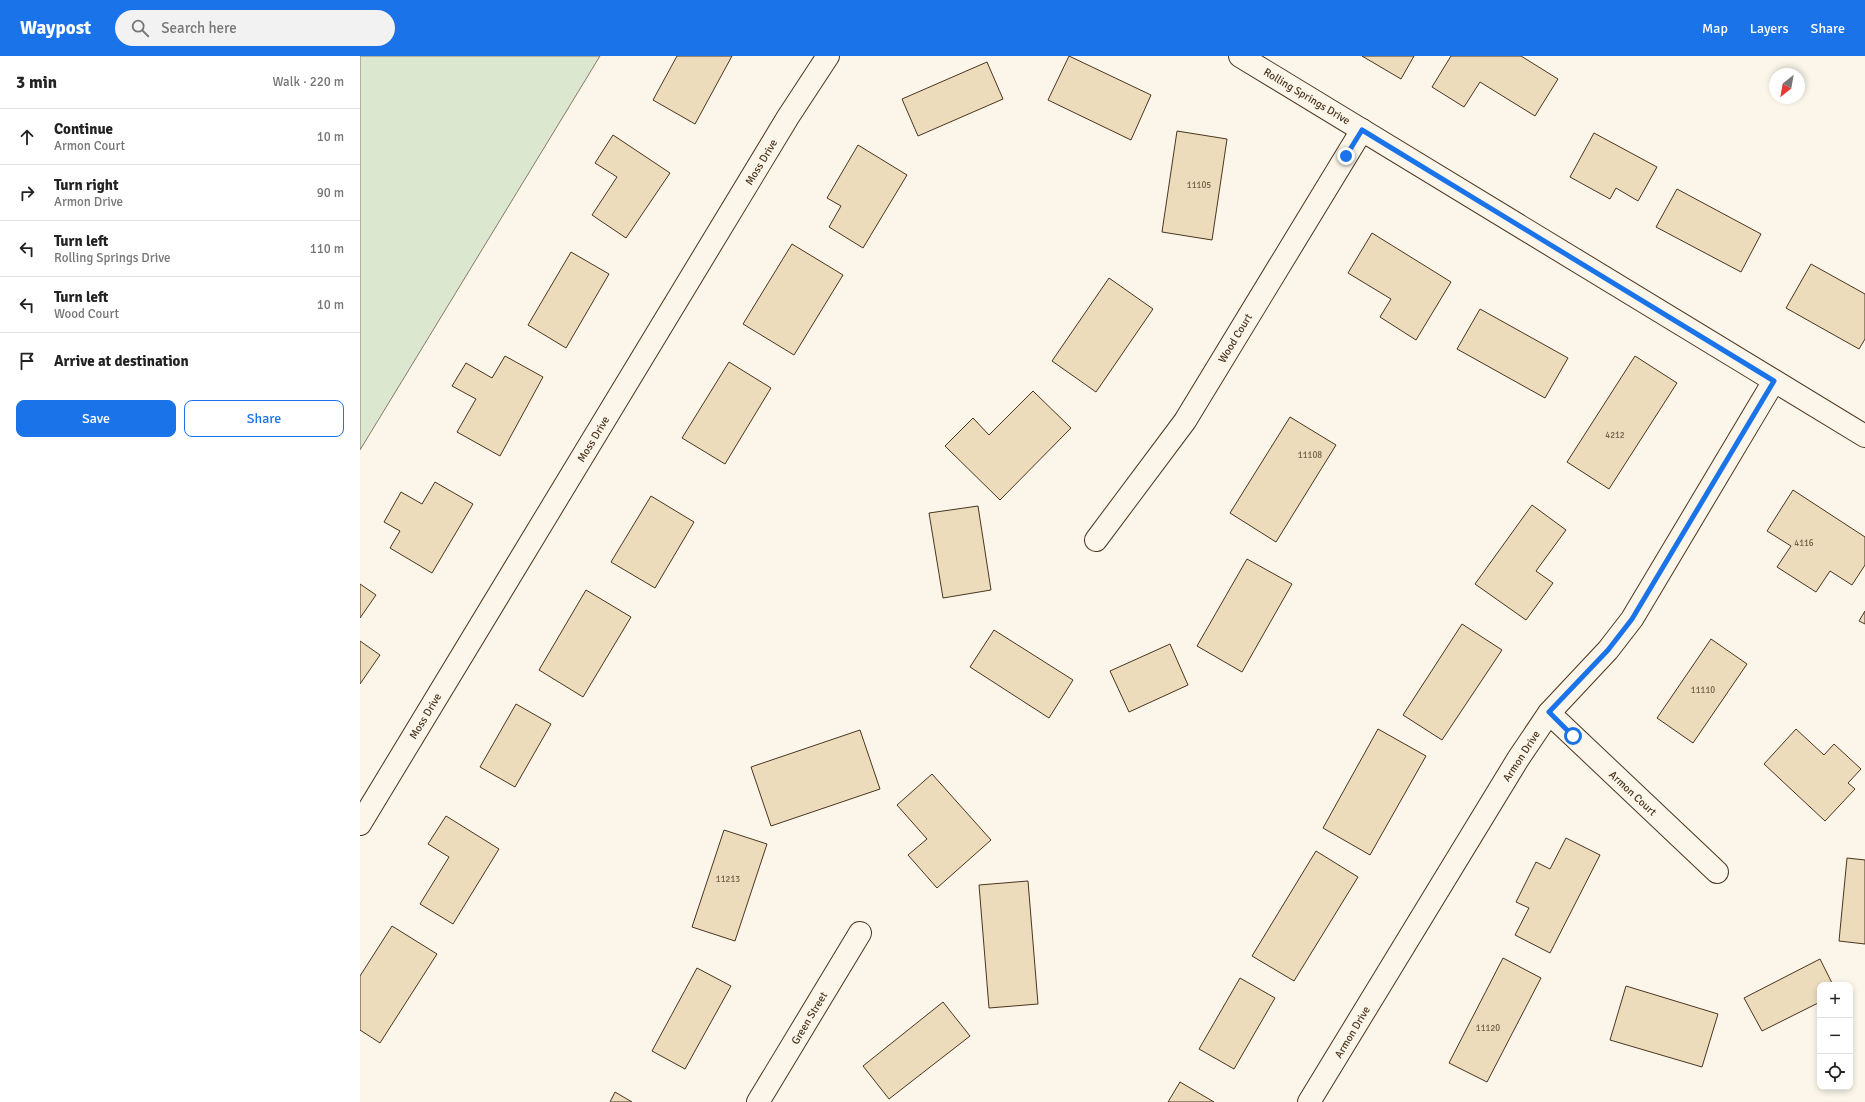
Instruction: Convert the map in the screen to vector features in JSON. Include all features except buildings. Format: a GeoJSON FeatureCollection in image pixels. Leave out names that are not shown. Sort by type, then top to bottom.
{"type":"FeatureCollection","features":[{"type":"Feature","properties":{"kind":"street","name":"Moss Drive"},"geometry":{"type":"LineString","coordinates":[[360,824],[788,117],[828,56]]}},
{"type":"Feature","properties":{"kind":"street","name":"Rolling Springs Drive"},"geometry":{"type":"LineString","coordinates":[[1240,56],[1865,436]]}},
{"type":"Feature","properties":{"kind":"street","name":"Wood Court"},"geometry":{"type":"LineString","coordinates":[[1096,540],[1185,421],[1362,130]]}},
{"type":"Feature","properties":{"kind":"street","name":"Armon Drive"},"geometry":{"type":"LineString","coordinates":[[1310,1102],[1518,759],[1549,712],[1608,650],[1632,619],[1774,381]]}},
{"type":"Feature","properties":{"kind":"street","name":"Armon Court"},"geometry":{"type":"LineString","coordinates":[[1549,712],[1717,872]]}},
{"type":"Feature","properties":{"kind":"street","name":"Green Street"},"geometry":{"type":"LineString","coordinates":[[758,1102],[860,933]]}},
{"type":"Feature","properties":{"kind":"green space"},"geometry":{"type":"Polygon","coordinates":[[[360,56],[600,56],[360,450],[360,56]]]}},
{"type":"Feature","properties":{"kind":"route"},"geometry":{"type":"LineString","coordinates":[[1346,156],[1362,130],[1774,381],[1632,619],[1608,650],[1549,712],[1573,736]]}}]}
